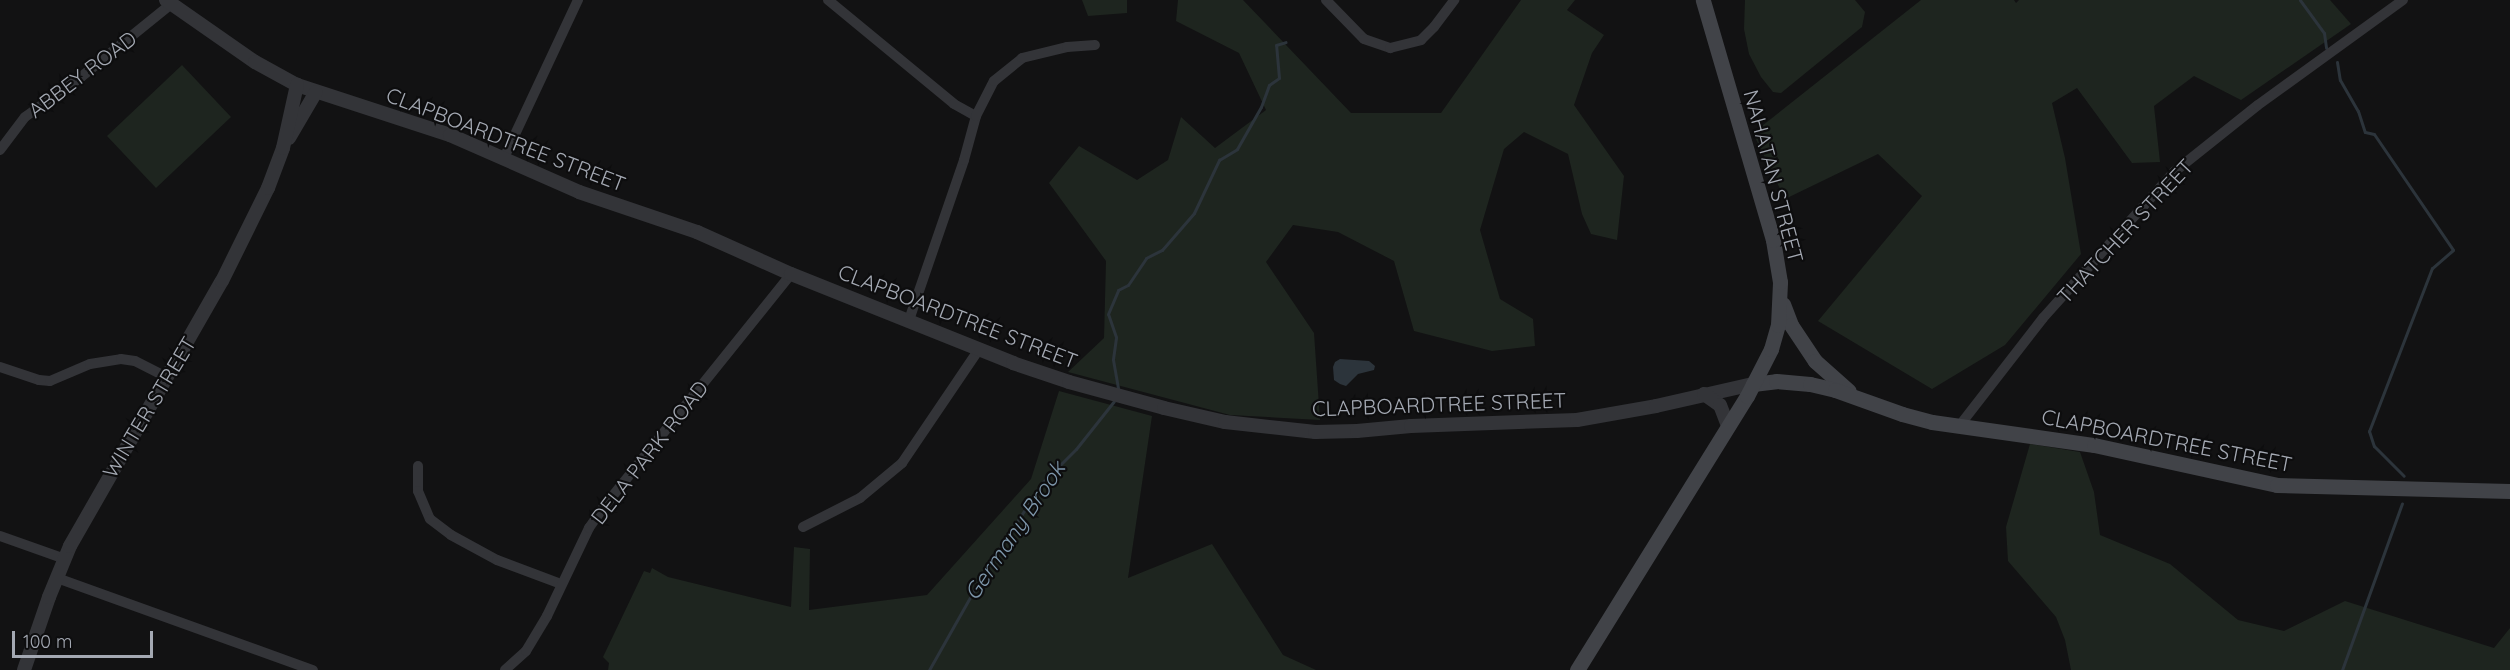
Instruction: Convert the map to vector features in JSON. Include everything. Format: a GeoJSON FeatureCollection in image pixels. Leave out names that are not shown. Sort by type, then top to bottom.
{"type":"FeatureCollection","features":[{"type":"Feature","properties":{"kind":"main road","name":"NAHATAN STREET"},"geometry":{"type":"LineString","coordinates":[[1577,670],[1753,384],[1772,348],[1778,325],[1781,296],[1773,240],[1703,0]]}},
{"type":"Feature","properties":{"kind":"main road","name":"CLAPBOARDTREE STREET"},"geometry":{"type":"LineString","coordinates":[[1781,296],[1791,326],[1815,361],[1858,398]]}},
{"type":"Feature","properties":{"kind":"main road","name":"CLAPBOARDTREE STREET"},"geometry":{"type":"LineString","coordinates":[[1753,384],[1776,381],[1810,384],[1932,422],[2094,445],[2277,485],[2510,491]]}},
{"type":"Feature","properties":{"kind":"street"},"geometry":{"type":"LineString","coordinates":[[503,160],[578,0]]}},
{"type":"Feature","properties":{"kind":"street"},"geometry":{"type":"LineString","coordinates":[[828,0],[954,104],[976,116]]}},
{"type":"Feature","properties":{"kind":"street"},"geometry":{"type":"LineString","coordinates":[[1326,0],[1364,39],[1390,48],[1421,40],[1454,0]]}},
{"type":"Feature","properties":{"kind":"street","name":"THATCHER STREET"},"geometry":{"type":"LineString","coordinates":[[1960,425],[2043,318],[2174,172],[2258,105],[2403,0]]}},
{"type":"Feature","properties":{"kind":"street","name":"CLAPBOARDTREE STREET"},"geometry":{"type":"LineString","coordinates":[[169,2],[255,62],[297,85],[412,121],[627,210],[697,232],[791,274],[1069,382],[1164,408],[1225,422],[1315,432],[1577,420],[1656,406],[1753,384]]}},
{"type":"Feature","properties":{"kind":"street","name":"ABBEY ROAD"},"geometry":{"type":"LineString","coordinates":[[0,150],[25,117],[81,77],[169,2]]}},
{"type":"Feature","properties":{"kind":"street"},"geometry":{"type":"LineString","coordinates":[[909,320],[976,116],[994,81],[1012,63],[1022,58],[1067,47],[1095,45]]}},
{"type":"Feature","properties":{"kind":"street","name":"WINTER STREET"},"geometry":{"type":"LineString","coordinates":[[24,670],[65,559],[106,479],[168,378],[226,273],[268,188],[283,148],[297,85]]}},
{"type":"Feature","properties":{"kind":"street","name":"WINTER STREET"},"geometry":{"type":"LineString","coordinates":[[283,148],[316,92]]}},
{"type":"Feature","properties":{"kind":"street","name":"DELA PARK ROAD"},"geometry":{"type":"LineString","coordinates":[[505,670],[526,651],[589,528],[603,508],[791,274]]}},
{"type":"Feature","properties":{"kind":"street"},"geometry":{"type":"LineString","coordinates":[[803,528],[860,498],[902,463],[980,348]]}},
{"type":"Feature","properties":{"kind":"street"},"geometry":{"type":"LineString","coordinates":[[0,367],[39,380],[50,381],[90,364],[121,358],[135,361],[168,378]]}},
{"type":"Feature","properties":{"kind":"street"},"geometry":{"type":"LineString","coordinates":[[1704,394],[1720,405],[1728,426]]}},
{"type":"Feature","properties":{"kind":"street"},"geometry":{"type":"LineString","coordinates":[[418,466],[418,491],[430,519],[452,535],[497,560],[561,584]]}},
{"type":"Feature","properties":{"kind":"street"},"geometry":{"type":"LineString","coordinates":[[0,536],[65,559]]}},
{"type":"Feature","properties":{"kind":"street"},"geometry":{"type":"LineString","coordinates":[[57,578],[314,670]]}},
{"type":"Feature","properties":{"kind":"shaded area"},"geometry":{"type":"Polygon","coordinates":[[[1082,0],[1127,0],[1127,13],[1088,16],[1082,0]]]}},
{"type":"Feature","properties":{"kind":"shaded area"},"geometry":{"type":"Polygon","coordinates":[[[1178,0],[1243,0],[1351,113],[1441,113],[1521,0],[1575,0],[1567,10],[1604,35],[1592,53],[1574,105],[1624,176],[1617,240],[1591,234],[1582,214],[1568,154],[1524,132],[1504,149],[1480,230],[1500,299],[1533,319],[1535,346],[1492,351],[1414,331],[1394,261],[1338,232],[1293,225],[1266,262],[1314,333],[1320,420],[1230,415],[1068,372],[1104,338],[1106,261],[1049,183],[1079,146],[1137,180],[1168,160],[1181,117],[1215,148],[1266,110],[1239,53],[1176,21],[1178,0]]]}},
{"type":"Feature","properties":{"kind":"shaded area"},"geometry":{"type":"Polygon","coordinates":[[[1745,0],[1855,0],[1865,12],[1862,27],[1781,93],[1773,92],[1761,77],[1749,54],[1744,29],[1745,0]]]}},
{"type":"Feature","properties":{"kind":"shaded area"},"geometry":{"type":"Polygon","coordinates":[[[1921,0],[2014,0],[2016,3],[2019,0],[2330,0],[2351,24],[2241,100],[2194,76],[2154,106],[2160,162],[2132,163],[2077,88],[2052,103],[2065,158],[2081,254],[2005,345],[1932,389],[1818,321],[1922,196],[1878,154],[1785,199],[1753,133],[1921,0]]]}},
{"type":"Feature","properties":{"kind":"shaded area"},"geometry":{"type":"Polygon","coordinates":[[[182,65],[231,117],[156,188],[107,136],[182,65]]]}},
{"type":"Feature","properties":{"kind":"shaded area"},"geometry":{"type":"Polygon","coordinates":[[[1340,359],[1369,361],[1375,366],[1374,370],[1358,374],[1346,386],[1334,380],[1333,367],[1340,359]]]}},
{"type":"Feature","properties":{"kind":"shaded area"},"geometry":{"type":"Polygon","coordinates":[[[1059,391],[1152,416],[1128,578],[1212,544],[1283,655],[1316,670],[608,670],[609,663],[603,657],[644,571],[650,573],[652,568],[668,577],[791,607],[794,547],[810,549],[809,610],[927,595],[1031,479],[1059,391]]]}},
{"type":"Feature","properties":{"kind":"shaded area"},"geometry":{"type":"Polygon","coordinates":[[[2030,444],[2080,452],[2094,492],[2100,535],[2170,564],[2238,620],[2284,631],[2345,601],[2494,648],[2510,628],[2510,670],[2071,670],[2065,640],[2056,617],[2008,561],[2006,527],[2030,444]]]}},
{"type":"Feature","properties":{"kind":"waterway"},"geometry":{"type":"LineString","coordinates":[[2300,0],[2324,33],[2326,48]]}},
{"type":"Feature","properties":{"kind":"waterway","name":"Germany Brook"},"geometry":{"type":"LineString","coordinates":[[1118,388],[1113,359],[1116,337],[1108,314],[1118,290],[1128,285],[1146,258],[1162,250],[1194,213],[1219,160],[1237,149],[1261,107],[1269,85],[1279,78],[1276,45],[1286,42]]}},
{"type":"Feature","properties":{"kind":"waterway"},"geometry":{"type":"LineString","coordinates":[[2337,62],[2340,80],[2358,111],[2365,132],[2374,134],[2453,250],[2432,268],[2369,431],[2374,446],[2404,476]]}},
{"type":"Feature","properties":{"kind":"waterway","name":"Germany Brook"},"geometry":{"type":"LineString","coordinates":[[929,670],[982,576],[1042,483],[1076,449],[1114,401]]}},
{"type":"Feature","properties":{"kind":"waterway"},"geometry":{"type":"LineString","coordinates":[[2342,670],[2402,503]]}}]}
